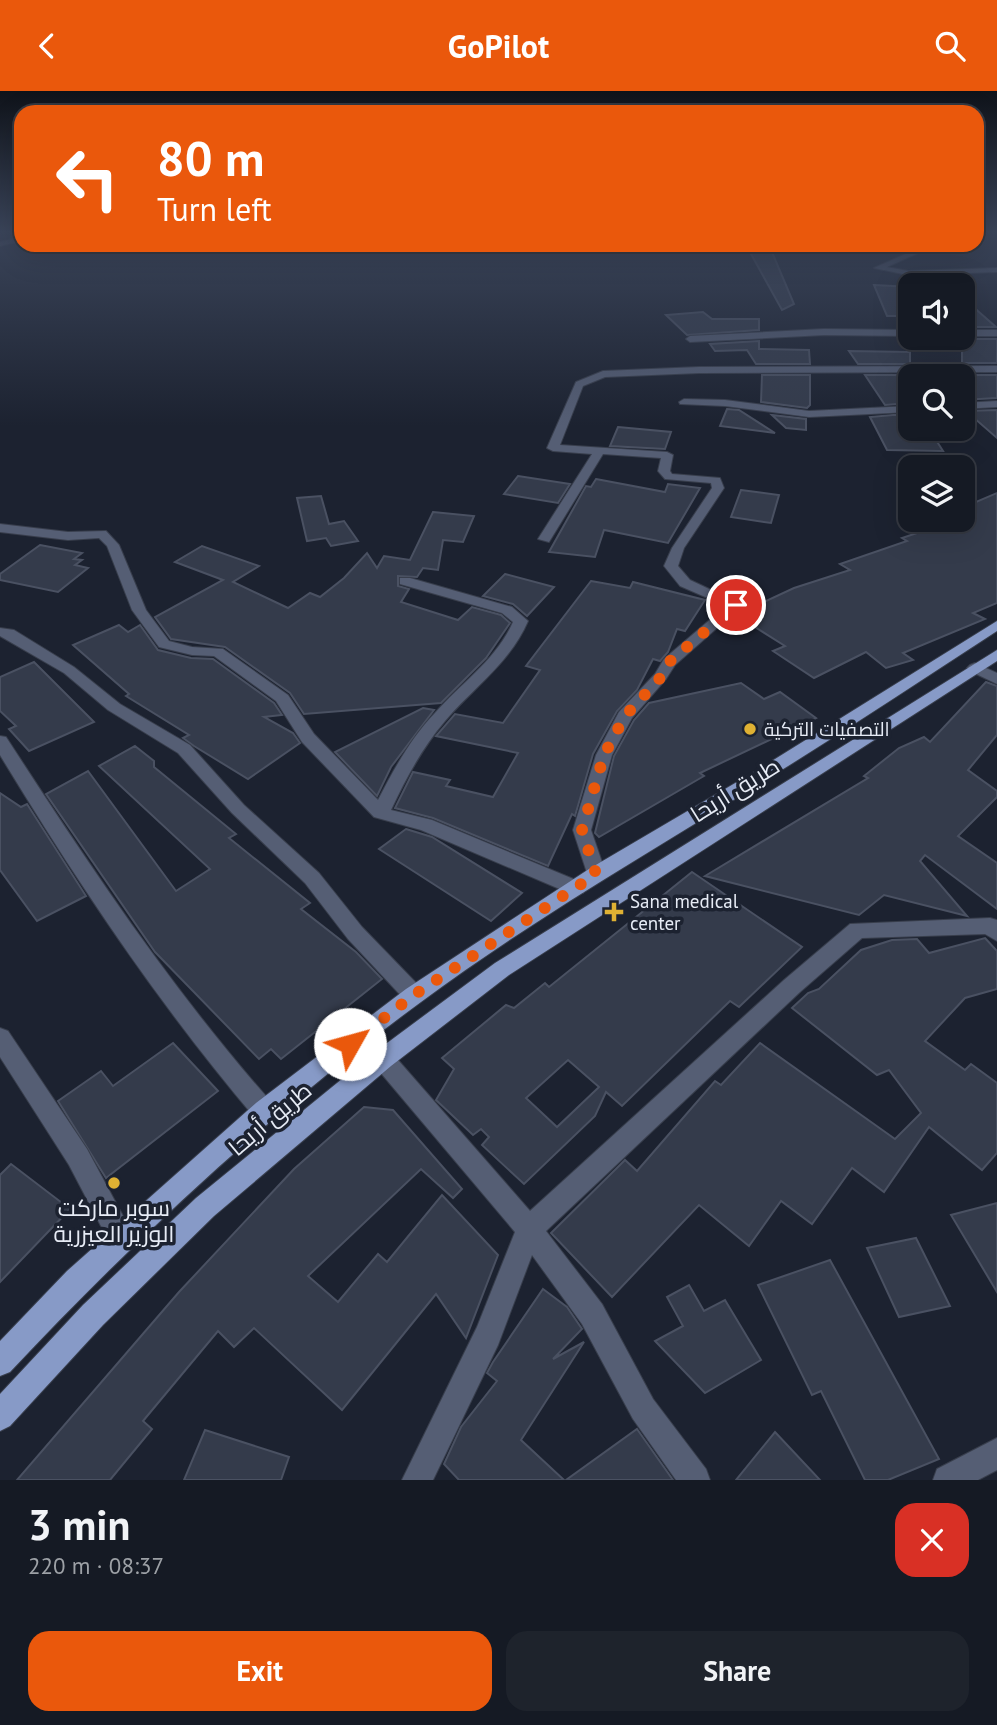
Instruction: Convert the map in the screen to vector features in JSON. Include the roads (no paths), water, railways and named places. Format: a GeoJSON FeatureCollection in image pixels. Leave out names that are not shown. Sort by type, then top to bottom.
{"type":"FeatureCollection","features":[{"type":"Feature","properties":{"kind":"main road","name":"طريق أريحا"},"geometry":{"type":"LineString","coordinates":[[0,1362],[77,1282],[264,1111],[414,995],[596,874],[765,773],[997,625]]}},
{"type":"Feature","properties":{"kind":"main road","name":"طريق أريحا"},"geometry":{"type":"LineString","coordinates":[[0,1416],[93,1315],[205,1206],[383,1059],[502,969],[997,654]]}},
{"type":"Feature","properties":{"kind":"street"},"geometry":{"type":"LineString","coordinates":[[690,339],[824,332],[898,333]]}},
{"type":"Feature","properties":{"kind":"street"},"geometry":{"type":"LineString","coordinates":[[975,333],[997,333]]}},
{"type":"Feature","properties":{"kind":"street"},"geometry":{"type":"LineString","coordinates":[[596,874],[582,830],[604,755],[625,716],[662,676],[669,662],[736,605],[685,583],[671,566],[678,548],[718,488],[716,479],[669,477],[664,471],[667,455],[553,447],[579,384],[603,374],[699,370],[997,369]]}},
{"type":"Feature","properties":{"kind":"street"},"geometry":{"type":"LineString","coordinates":[[684,403],[725,403],[809,414],[898,409]]}},
{"type":"Feature","properties":{"kind":"street"},"geometry":{"type":"LineString","coordinates":[[975,405],[997,404]]}},
{"type":"Feature","properties":{"kind":"street"},"geometry":{"type":"LineString","coordinates":[[544,539],[601,449]]}},
{"type":"Feature","properties":{"kind":"street"},"geometry":{"type":"LineString","coordinates":[[0,528],[68,535],[102,534],[113,545],[139,610],[164,644],[192,651],[218,652],[282,698],[308,738],[380,813],[425,825],[576,888]]}},
{"type":"Feature","properties":{"kind":"street"},"geometry":{"type":"LineString","coordinates":[[380,813],[404,766],[430,728],[501,656],[516,636],[521,621],[508,610],[405,581]]}},
{"type":"Feature","properties":{"kind":"street"},"geometry":{"type":"LineString","coordinates":[[0,632],[9,633],[69,670],[114,707],[184,749],[238,809],[312,878],[355,933],[414,995]]}},
{"type":"Feature","properties":{"kind":"street"},"geometry":{"type":"LineString","coordinates":[[975,669],[997,679]]}},
{"type":"Feature","properties":{"kind":"street"},"geometry":{"type":"LineString","coordinates":[[0,741],[67,851],[208,1048],[264,1111]]}},
{"type":"Feature","properties":{"kind":"street"},"geometry":{"type":"LineString","coordinates":[[417,1480],[488,1335],[529,1229],[792,986],[857,930],[990,926],[997,933]]}},
{"type":"Feature","properties":{"kind":"street"},"geometry":{"type":"LineString","coordinates":[[0,1038],[78,1157],[122,1240]]}},
{"type":"Feature","properties":{"kind":"street"},"geometry":{"type":"LineString","coordinates":[[383,1059],[460,1153],[529,1229],[592,1314],[643,1409],[695,1480]]}},
{"type":"Feature","properties":{"kind":"street"},"geometry":{"type":"LineString","coordinates":[[948,1480],[997,1453]]}},
{"type":"Feature","properties":{"kind":"place","name":"التصفيات التركية"},"geometry":{"type":"Point","coordinates":[750,729]}},
{"type":"Feature","properties":{"kind":"place","name":"Sana medical center"},"geometry":{"type":"Point","coordinates":[614,912]}},
{"type":"Feature","properties":{"kind":"place","name":"سوبر ماركت الوزير العيزرية"},"geometry":{"type":"Point","coordinates":[114,1183]}}]}
